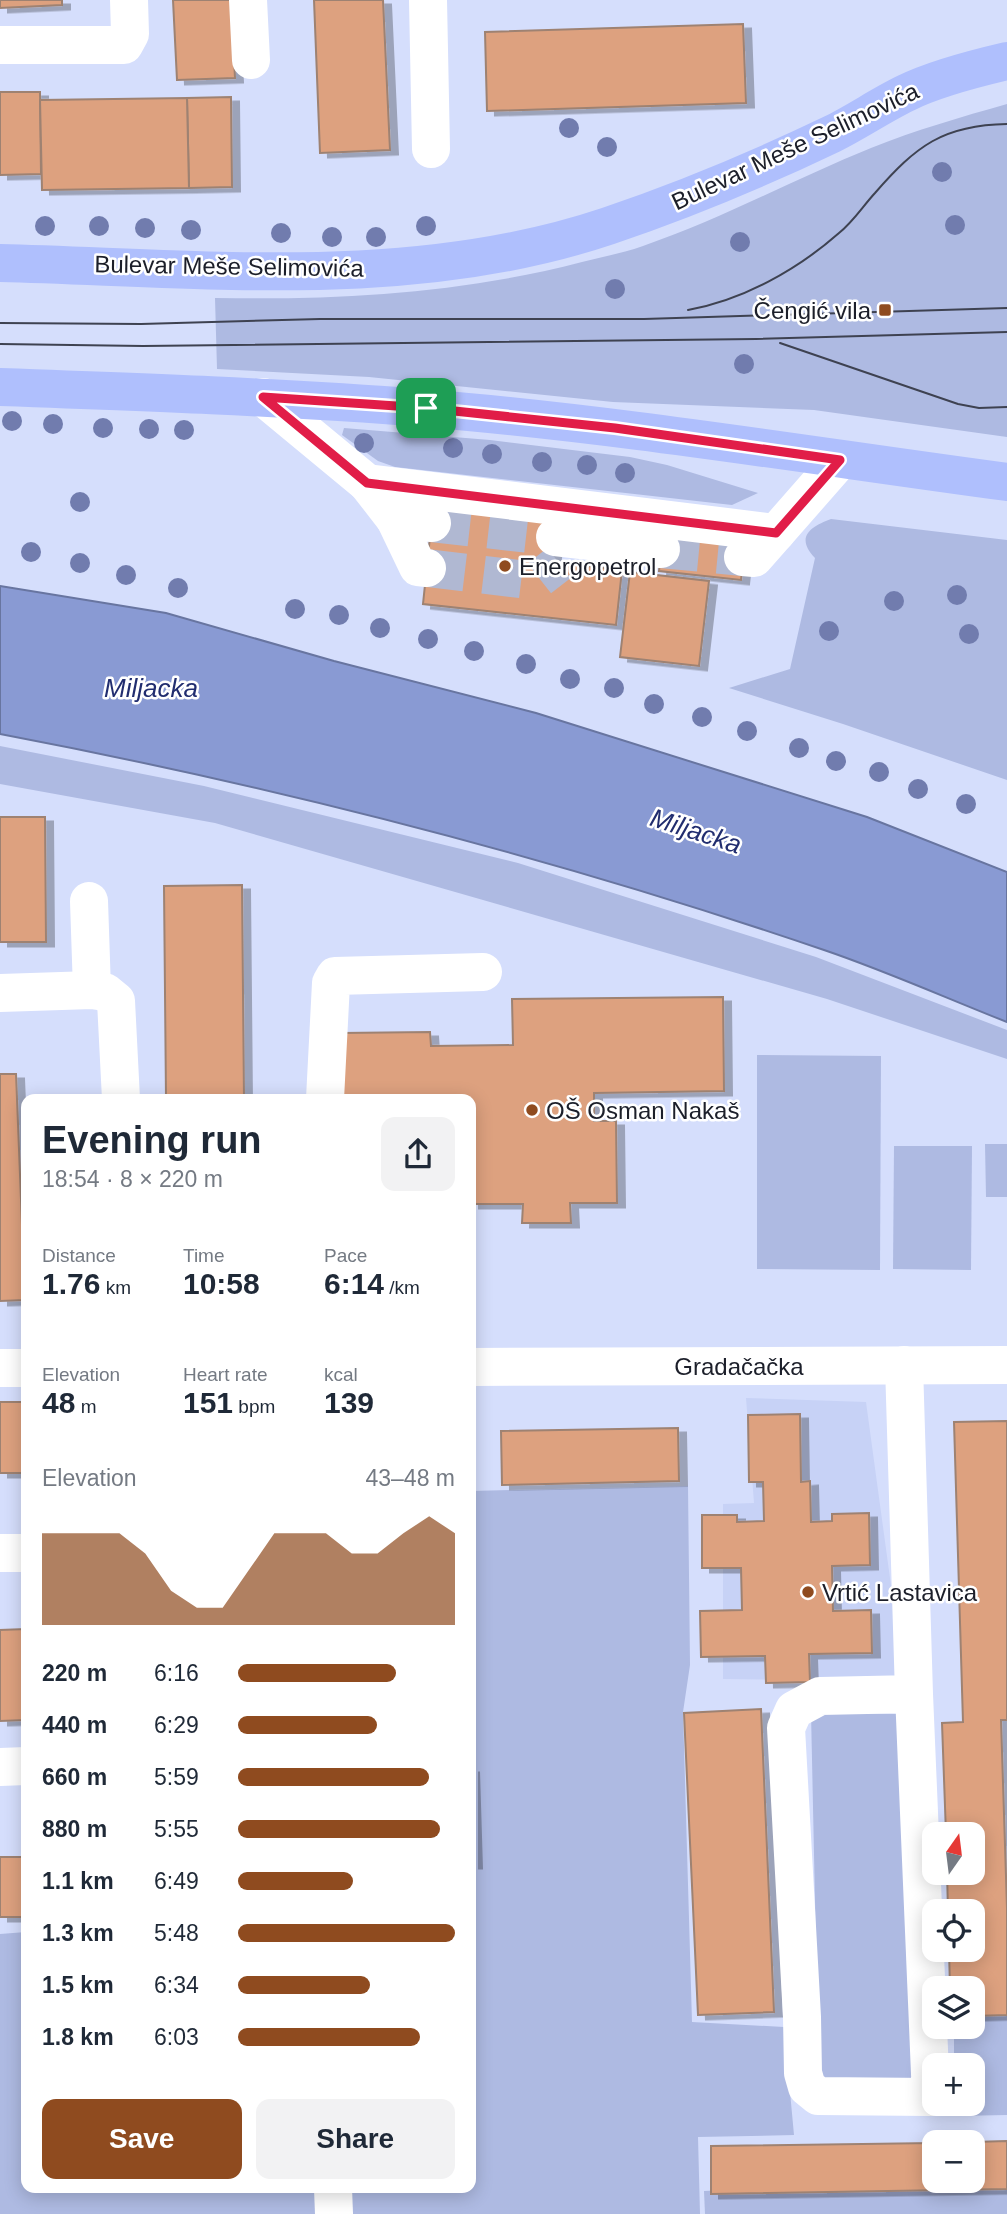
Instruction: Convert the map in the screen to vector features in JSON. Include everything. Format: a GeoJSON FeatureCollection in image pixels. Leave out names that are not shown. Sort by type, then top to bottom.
{"type":"FeatureCollection","features":[{"type":"Feature","properties":{"kind":"main road","name":"Bulevar Meše Selimovića"},"geometry":{"type":"LineString","coordinates":[[0,263],[230,272],[325,272],[464,259],[543,244],[605,227],[678,201],[835,133],[909,92],[987,65],[1007,61]]}},
{"type":"Feature","properties":{"kind":"main road"},"geometry":{"type":"LineString","coordinates":[[0,387],[263,397],[426,408],[615,428],[1007,482]]}},
{"type":"Feature","properties":{"kind":"street"},"geometry":{"type":"LineString","coordinates":[[0,45],[124,45],[131,34],[129,0]]}},
{"type":"Feature","properties":{"kind":"street"},"geometry":{"type":"LineString","coordinates":[[248,0],[251,60]]}},
{"type":"Feature","properties":{"kind":"street"},"geometry":{"type":"LineString","coordinates":[[428,0],[432,149]]}},
{"type":"Feature","properties":{"kind":"street"},"geometry":{"type":"LineString","coordinates":[[263,397],[413,521],[418,567],[427,568]]}},
{"type":"Feature","properties":{"kind":"street"},"geometry":{"type":"LineString","coordinates":[[743,557],[754,558],[840,460]]}},
{"type":"Feature","properties":{"kind":"street"},"geometry":{"type":"LineString","coordinates":[[367,483],[776,533]]}},
{"type":"Feature","properties":{"kind":"street"},"geometry":{"type":"LineString","coordinates":[[617,512],[566,547],[661,549]]}},
{"type":"Feature","properties":{"kind":"street"},"geometry":{"type":"LineString","coordinates":[[89,901],[92,990]]}},
{"type":"Feature","properties":{"kind":"street"},"geometry":{"type":"LineString","coordinates":[[325,1094],[331,983],[335,976],[483,972]]}},
{"type":"Feature","properties":{"kind":"street"},"geometry":{"type":"LineString","coordinates":[[0,993],[92,990],[106,992],[116,1001],[121,1094]]}},
{"type":"Feature","properties":{"kind":"street","name":"Gradačačka"},"geometry":{"type":"LineString","coordinates":[[476,1367],[1007,1365]]}},
{"type":"Feature","properties":{"kind":"street"},"geometry":{"type":"LineString","coordinates":[[904,1366],[914,1694],[931,2097],[818,2096],[807,2087],[803,2073],[786,1728],[794,1710],[820,1696],[914,1694]]}},
{"type":"Feature","properties":{"kind":"street"},"geometry":{"type":"LineString","coordinates":[[0,1368],[21,1368]]}},
{"type":"Feature","properties":{"kind":"street"},"geometry":{"type":"LineString","coordinates":[[0,1553],[21,1553]]}},
{"type":"Feature","properties":{"kind":"street"},"geometry":{"type":"LineString","coordinates":[[0,1767],[21,1766]]}},
{"type":"Feature","properties":{"kind":"street"},"geometry":{"type":"LineString","coordinates":[[333,2193],[334,2214]]}},
{"type":"Feature","properties":{"kind":"shaded area"},"geometry":{"type":"Polygon","coordinates":[[[1007,104],[1007,437],[814,410],[613,402],[369,377],[217,369],[215,298],[308,298],[399,293],[536,273],[612,255],[701,224],[888,141],[1007,104]]]}},
{"type":"Feature","properties":{"kind":"shaded area"},"geometry":{"type":"Polygon","coordinates":[[[344,428],[490,440],[630,457],[667,465],[758,493],[732,505],[395,467],[378,461],[342,435],[344,428]]]}},
{"type":"Feature","properties":{"kind":"shaded area"},"geometry":{"type":"Polygon","coordinates":[[[831,519],[1007,540],[1007,780],[729,688],[790,669],[815,558],[809,551],[806,539],[811,529],[831,519]]]}},
{"type":"Feature","properties":{"kind":"shaded area"},"geometry":{"type":"Polygon","coordinates":[[[0,746],[204,786],[518,863],[816,957],[1007,1030],[1007,1059],[827,999],[215,823],[0,784],[0,746]]]}},
{"type":"Feature","properties":{"kind":"shaded area"},"geometry":{"type":"Polygon","coordinates":[[[757,1055],[881,1056],[880,1270],[757,1269],[757,1055]]]}},
{"type":"Feature","properties":{"kind":"shaded area"},"geometry":{"type":"Polygon","coordinates":[[[985,1144],[1007,1144],[1007,1197],[986,1197],[985,1144]]]}},
{"type":"Feature","properties":{"kind":"shaded area"},"geometry":{"type":"Polygon","coordinates":[[[894,1146],[972,1146],[971,1270],[893,1269],[894,1146]]]}},
{"type":"Feature","properties":{"kind":"shaded area","name":"Vrtić Lastavica"},"geometry":{"type":"Polygon","coordinates":[[[746,1398],[866,1402],[904,1681],[723,1679],[723,1504],[754,1503],[746,1398]]]}},
{"type":"Feature","properties":{"kind":"shaded area"},"geometry":{"type":"Polygon","coordinates":[[[688,1486],[690,1665],[683,1712],[692,2022],[784,2027],[794,2135],[698,2137],[700,2214],[335,2214],[333,2193],[476,2193],[476,1491],[688,1486]]]}},
{"type":"Feature","properties":{"kind":"shaded area"},"geometry":{"type":"Polygon","coordinates":[[[811,1712],[897,1714],[914,2091],[819,2090],[811,1712]]]}},
{"type":"Feature","properties":{"kind":"shaded area"},"geometry":{"type":"Polygon","coordinates":[[[21,1932],[21,2193],[320,2193],[320,2214],[0,2214],[0,1934],[21,1932]]]}},
{"type":"Feature","properties":{"kind":"shaded area"},"geometry":{"type":"Polygon","coordinates":[[[985,1994],[1007,1994],[1007,2115],[985,2115],[985,2053],[954,2053],[954,2039],[985,2039],[985,1994]]]}},
{"type":"Feature","properties":{"kind":"shaded area"},"geometry":{"type":"Polygon","coordinates":[[[1007,2178],[1007,2214],[705,2214],[704,2191],[922,2182],[922,2193],[985,2193],[985,2179],[1007,2178]]]}},
{"type":"Feature","properties":{"kind":"water","name":"Miljacka"},"geometry":{"type":"Polygon","coordinates":[[[0,586],[166,613],[334,661],[536,713],[867,817],[1007,872],[1007,1022],[824,950],[723,916],[519,855],[312,801],[0,734],[0,586]]]}},
{"type":"Feature","properties":{"kind":"building"},"geometry":{"type":"Polygon","coordinates":[[[0,0],[62,0],[62,5],[0,8],[0,0]]]}},
{"type":"Feature","properties":{"kind":"building"},"geometry":{"type":"Polygon","coordinates":[[[173,0],[231,0],[235,78],[177,80],[173,0]]]}},
{"type":"Feature","properties":{"kind":"building"},"geometry":{"type":"Polygon","coordinates":[[[314,0],[383,0],[390,150],[320,153],[314,0]]]}},
{"type":"Feature","properties":{"kind":"building"},"geometry":{"type":"Polygon","coordinates":[[[743,24],[746,103],[487,111],[485,32],[743,24]]]}},
{"type":"Feature","properties":{"kind":"building"},"geometry":{"type":"Polygon","coordinates":[[[0,92],[40,92],[41,174],[0,175],[0,92]]]}},
{"type":"Feature","properties":{"kind":"building"},"geometry":{"type":"Polygon","coordinates":[[[231,97],[232,187],[189,188],[187,98],[231,97]]]}},
{"type":"Feature","properties":{"kind":"building"},"geometry":{"type":"Polygon","coordinates":[[[187,98],[189,188],[42,190],[40,100],[187,98]]]}},
{"type":"Feature","properties":{"kind":"building","name":"Energopetrol"},"geometry":{"type":"Polygon","coordinates":[[[433,508],[557,522],[552,562],[622,570],[616,625],[423,604],[433,508]]]}},
{"type":"Feature","properties":{"kind":"building"},"geometry":{"type":"Polygon","coordinates":[[[663,534],[745,543],[741,580],[659,571],[663,534]]]}},
{"type":"Feature","properties":{"kind":"building","name":"Energopetrol"},"geometry":{"type":"Polygon","coordinates":[[[630,572],[709,581],[699,666],[620,657],[630,572]]]}},
{"type":"Feature","properties":{"kind":"building"},"geometry":{"type":"Polygon","coordinates":[[[0,817],[45,817],[46,942],[0,942],[0,817]]]}},
{"type":"Feature","properties":{"kind":"building"},"geometry":{"type":"Polygon","coordinates":[[[242,885],[244,1094],[166,1094],[164,886],[242,885]]]}},
{"type":"Feature","properties":{"kind":"building","name":"OŠ Osman Nakaš"},"geometry":{"type":"Polygon","coordinates":[[[723,997],[724,1091],[594,1093],[594,1121],[616,1121],[617,1203],[570,1203],[571,1223],[522,1223],[523,1204],[476,1204],[476,1094],[342,1094],[341,1033],[430,1032],[431,1046],[513,1045],[512,999],[723,997]]]}},
{"type":"Feature","properties":{"kind":"building"},"geometry":{"type":"Polygon","coordinates":[[[0,1074],[16,1074],[21,1200],[21,1300],[0,1301],[0,1074]]]}},
{"type":"Feature","properties":{"kind":"building"},"geometry":{"type":"Polygon","coordinates":[[[0,1402],[21,1402],[21,1473],[0,1473],[0,1402]]]}},
{"type":"Feature","properties":{"kind":"building"},"geometry":{"type":"Polygon","coordinates":[[[800,1414],[801,1482],[810,1481],[811,1522],[832,1521],[832,1514],[869,1513],[870,1565],[832,1566],[833,1611],[871,1610],[872,1653],[809,1654],[810,1682],[766,1683],[765,1656],[701,1657],[700,1611],[742,1610],[741,1568],[702,1568],[702,1515],[737,1515],[737,1522],[764,1521],[763,1482],[749,1482],[748,1415],[800,1414]]]}},
{"type":"Feature","properties":{"kind":"building"},"geometry":{"type":"Polygon","coordinates":[[[1007,1421],[1007,1720],[1001,1720],[1007,1908],[1007,2015],[985,2016],[985,1976],[950,1976],[949,1962],[985,1962],[985,1899],[948,1899],[947,1885],[985,1885],[985,1822],[946,1822],[942,1723],[963,1722],[954,1422],[1007,1421]]]}},
{"type":"Feature","properties":{"kind":"building"},"geometry":{"type":"Polygon","coordinates":[[[678,1428],[679,1481],[502,1485],[501,1431],[678,1428]]]}},
{"type":"Feature","properties":{"kind":"building"},"geometry":{"type":"Polygon","coordinates":[[[21,1629],[21,1720],[0,1721],[0,1630],[21,1629]]]}},
{"type":"Feature","properties":{"kind":"building"},"geometry":{"type":"Polygon","coordinates":[[[761,1709],[774,2012],[698,2015],[684,1713],[761,1709]]]}},
{"type":"Feature","properties":{"kind":"building"},"geometry":{"type":"Polygon","coordinates":[[[0,1857],[21,1857],[21,1917],[0,1917],[0,1857]]]}},
{"type":"Feature","properties":{"kind":"building"},"geometry":{"type":"Polygon","coordinates":[[[1007,2141],[1007,2189],[985,2189],[985,2142],[1007,2141]]]}},
{"type":"Feature","properties":{"kind":"building"},"geometry":{"type":"Polygon","coordinates":[[[922,2143],[922,2190],[711,2194],[711,2146],[922,2143]]]}},
{"type":"Feature","properties":{"kind":"tunnel"},"geometry":{"type":"LineString","coordinates":[[432,523],[555,537]]}},
{"type":"Feature","properties":{"kind":"tunnel"},"geometry":{"type":"LineString","coordinates":[[661,549],[743,557]]}},
{"type":"Feature","properties":{"kind":"tunnel"},"geometry":{"type":"LineString","coordinates":[[427,568],[536,581],[559,563]]}},
{"type":"Feature","properties":{"kind":"tram line"},"geometry":{"type":"LineString","coordinates":[[688,310],[749,291],[787,271],[823,247],[844,229],[904,163],[932,141],[965,129],[1007,124]]}},
{"type":"Feature","properties":{"kind":"tram line"},"geometry":{"type":"LineString","coordinates":[[0,323],[644,319],[1007,308]]}},
{"type":"Feature","properties":{"kind":"tram line"},"geometry":{"type":"LineString","coordinates":[[0,344],[143,346],[756,339],[1007,332]]}},
{"type":"Feature","properties":{"kind":"tram line"},"geometry":{"type":"LineString","coordinates":[[780,343],[958,404],[979,408],[1007,407]]}},
{"type":"Feature","properties":{"kind":"place","name":"Čengić vila"},"geometry":{"type":"Point","coordinates":[885,310]}},
{"type":"Feature","properties":{"kind":"place","name":"Energopetrol"},"geometry":{"type":"Point","coordinates":[505,566]}},
{"type":"Feature","properties":{"kind":"place","name":"OŠ Osman Nakaš"},"geometry":{"type":"Point","coordinates":[532,1110]}},
{"type":"Feature","properties":{"kind":"place","name":"Vrtić Lastavica"},"geometry":{"type":"Point","coordinates":[808,1592]}},
{"type":"Feature","properties":{"kind":"route"},"geometry":{"type":"LineString","coordinates":[[263,397],[426,408],[615,428],[840,460],[776,533],[367,483],[263,397]]}}]}
